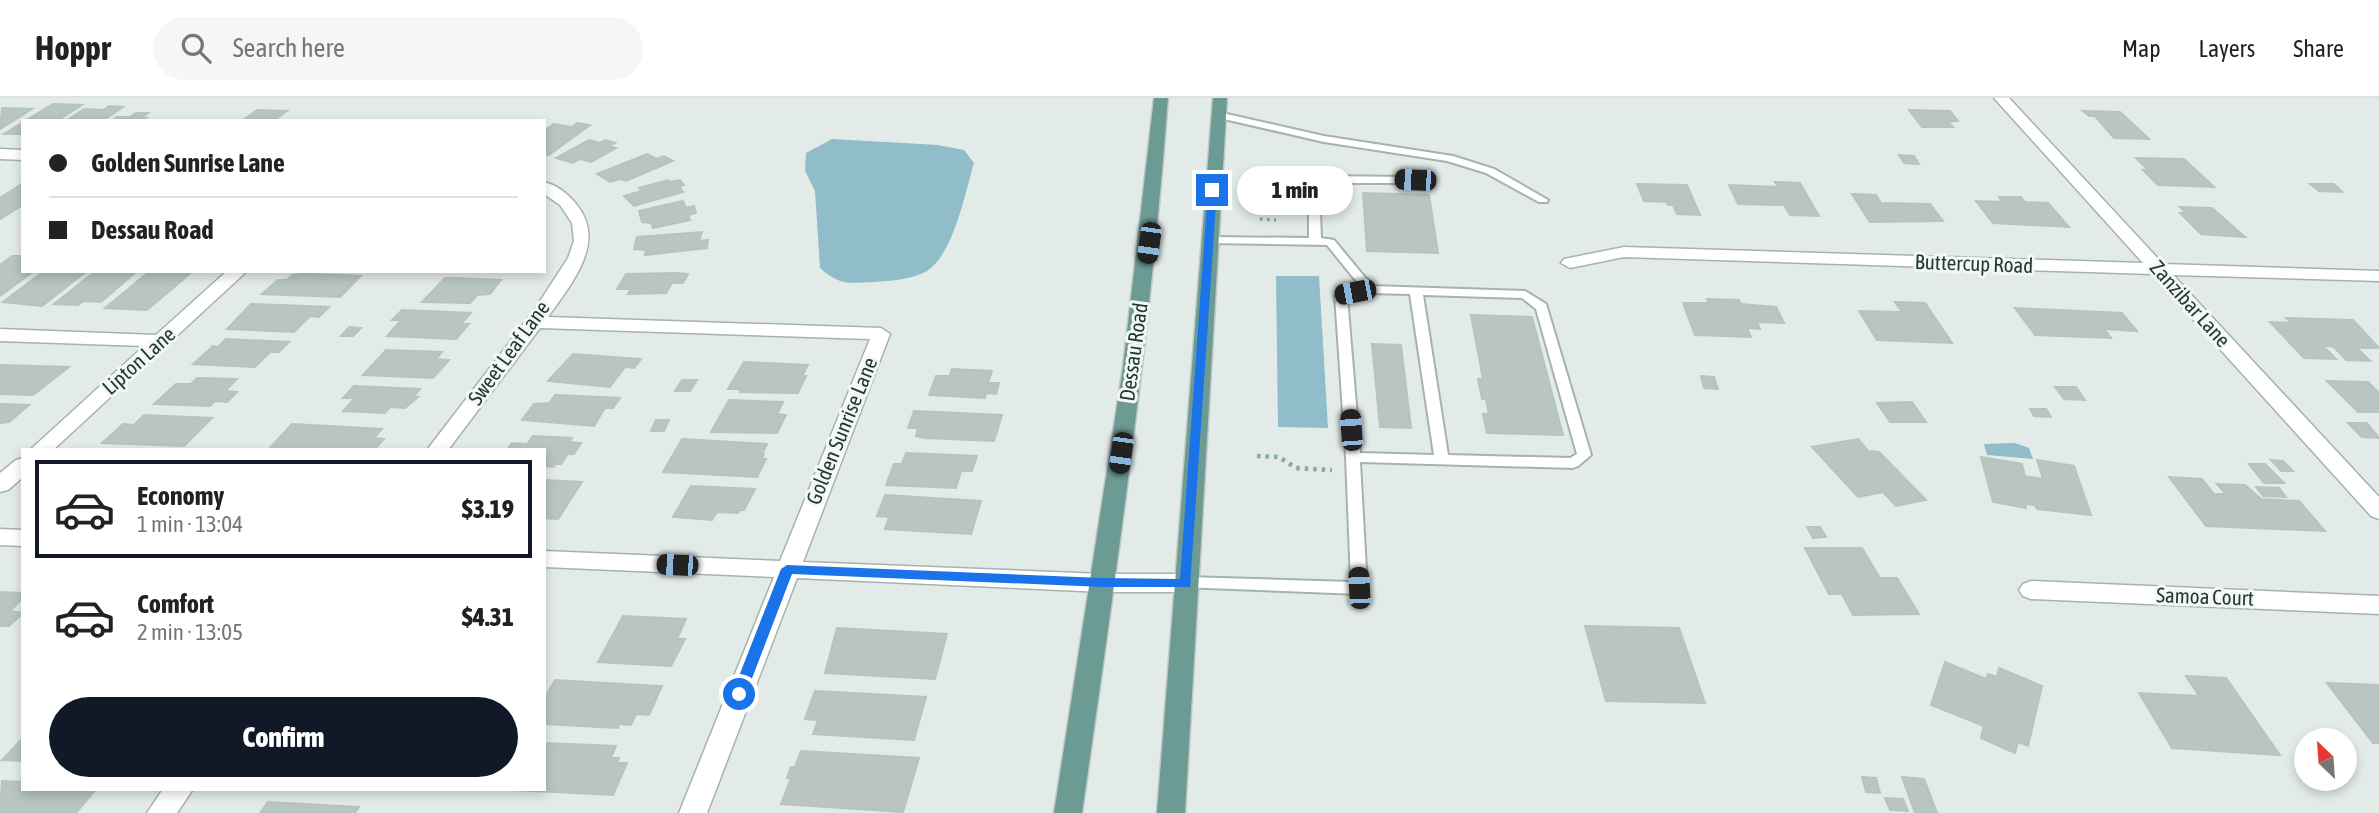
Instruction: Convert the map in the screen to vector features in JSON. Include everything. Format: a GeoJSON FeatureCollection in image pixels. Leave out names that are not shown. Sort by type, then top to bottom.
{"type":"FeatureCollection","features":[{"type":"Feature","properties":{"kind":"main road","name":"Dessau Road"},"geometry":{"type":"LineString","coordinates":[[1069,813],[1152,216],[1161,98]]}},
{"type":"Feature","properties":{"kind":"main road"},"geometry":{"type":"LineString","coordinates":[[1171,813],[1219,106]]}},
{"type":"Feature","properties":{"kind":"street","name":"Zanzibar Lane"},"geometry":{"type":"LineString","coordinates":[[2001,98],[2379,511]]}},
{"type":"Feature","properties":{"kind":"street"},"geometry":{"type":"LineString","coordinates":[[0,155],[21,155]]}},
{"type":"Feature","properties":{"kind":"street","name":"Sweet Leaf Lane"},"geometry":{"type":"LineString","coordinates":[[438,448],[577,259],[582,242],[575,212],[565,199],[546,188]]}},
{"type":"Feature","properties":{"kind":"street","name":"Buttercup Road"},"geometry":{"type":"LineString","coordinates":[[1570,263],[1625,252],[2379,276]]}},
{"type":"Feature","properties":{"kind":"street","name":"Lipton Lane"},"geometry":{"type":"LineString","coordinates":[[42,448],[236,273]]}},
{"type":"Feature","properties":{"kind":"street","name":"Golden Sunrise Lane"},"geometry":{"type":"LineString","coordinates":[[533,322],[881,334],[693,813]]}},
{"type":"Feature","properties":{"kind":"street"},"geometry":{"type":"LineString","coordinates":[[0,335],[160,341]]}},
{"type":"Feature","properties":{"kind":"street"},"geometry":{"type":"LineString","coordinates":[[0,485],[21,467]]}},
{"type":"Feature","properties":{"kind":"street"},"geometry":{"type":"LineString","coordinates":[[0,537],[21,538]]}},
{"type":"Feature","properties":{"kind":"street"},"geometry":{"type":"LineString","coordinates":[[546,559],[1103,583],[1186,583]]}},
{"type":"Feature","properties":{"kind":"street","name":"Samoa Court"},"geometry":{"type":"LineString","coordinates":[[2031,590],[2379,605]]}},
{"type":"Feature","properties":{"kind":"street"},"geometry":{"type":"LineString","coordinates":[[161,813],[178,791]]}},
{"type":"Feature","properties":{"kind":"lane"},"geometry":{"type":"LineString","coordinates":[[1219,106],[1324,139],[1449,158],[1490,171],[1543,200]]}},
{"type":"Feature","properties":{"kind":"lane"},"geometry":{"type":"LineString","coordinates":[[1315,242],[1314,182],[1318,179],[1415,180]]}},
{"type":"Feature","properties":{"kind":"lane"},"geometry":{"type":"LineString","coordinates":[[1209,240],[1330,242],[1369,289]]}},
{"type":"Feature","properties":{"kind":"lane"},"geometry":{"type":"LineString","coordinates":[[1186,583],[1359,588],[1341,295],[1369,289],[1525,295],[1542,307],[1584,455],[1573,463],[1353,457]]}},
{"type":"Feature","properties":{"kind":"lane"},"geometry":{"type":"LineString","coordinates":[[1416,291],[1442,460]]}},
{"type":"Feature","properties":{"kind":"path"},"geometry":{"type":"LineString","coordinates":[[1257,456],[1279,457],[1296,468],[1332,470]]}},
{"type":"Feature","properties":{"kind":"water"},"geometry":{"type":"Polygon","coordinates":[[[832,139],[938,145],[964,150],[974,163],[951,237],[944,251],[927,271],[902,279],[851,283],[839,281],[820,268],[815,191],[805,171],[806,153],[832,139]]]}},
{"type":"Feature","properties":{"kind":"water"},"geometry":{"type":"Polygon","coordinates":[[[1276,276],[1319,276],[1328,428],[1278,427],[1276,276]]]}},
{"type":"Feature","properties":{"kind":"water"},"geometry":{"type":"Polygon","coordinates":[[[2015,443],[2029,448],[2033,459],[1987,455],[1984,444],[2015,443]]]}},
{"type":"Feature","properties":{"kind":"building"},"geometry":{"type":"Polygon","coordinates":[[[53,104],[82,105],[60,119],[28,119],[53,104]]]}},
{"type":"Feature","properties":{"kind":"building"},"geometry":{"type":"Polygon","coordinates":[[[109,106],[123,107],[105,119],[69,119],[84,109],[104,110],[109,106]]]}},
{"type":"Feature","properties":{"kind":"building"},"geometry":{"type":"Polygon","coordinates":[[[3,108],[32,109],[0,129],[3,108]]]}},
{"type":"Feature","properties":{"kind":"building"},"geometry":{"type":"Polygon","coordinates":[[[257,110],[287,111],[276,119],[245,119],[257,110]]]}},
{"type":"Feature","properties":{"kind":"building"},"geometry":{"type":"Polygon","coordinates":[[[1909,110],[1950,111],[1958,121],[1948,122],[1953,127],[1922,127],[1909,110]]]}},
{"type":"Feature","properties":{"kind":"building"},"geometry":{"type":"Polygon","coordinates":[[[2083,111],[2120,112],[2149,139],[2114,138],[2095,116],[2089,116],[2083,111]]]}},
{"type":"Feature","properties":{"kind":"building"},"geometry":{"type":"Polygon","coordinates":[[[136,113],[148,113],[141,118],[145,119],[114,119],[130,117],[136,113]]]}},
{"type":"Feature","properties":{"kind":"building"},"geometry":{"type":"Polygon","coordinates":[[[21,123],[21,134],[4,134],[21,123]]]}},
{"type":"Feature","properties":{"kind":"building"},"geometry":{"type":"Polygon","coordinates":[[[577,123],[590,125],[546,155],[546,130],[554,124],[572,127],[577,123]]]}},
{"type":"Feature","properties":{"kind":"building"},"geometry":{"type":"Polygon","coordinates":[[[589,140],[600,143],[606,140],[615,143],[609,146],[616,148],[591,162],[580,159],[573,163],[556,158],[589,140]]]}},
{"type":"Feature","properties":{"kind":"building"},"geometry":{"type":"Polygon","coordinates":[[[647,154],[657,159],[664,156],[673,161],[626,181],[621,179],[610,182],[597,174],[647,154]]]}},
{"type":"Feature","properties":{"kind":"building"},"geometry":{"type":"Polygon","coordinates":[[[1899,155],[1914,156],[1919,164],[1904,163],[1899,155]]]}},
{"type":"Feature","properties":{"kind":"building"},"geometry":{"type":"Polygon","coordinates":[[[2136,158],[2184,159],[2214,187],[2158,185],[2143,170],[2148,170],[2136,158]]]}},
{"type":"Feature","properties":{"kind":"building"},"geometry":{"type":"Polygon","coordinates":[[[668,180],[680,180],[684,185],[679,186],[683,192],[634,206],[624,196],[642,191],[639,188],[668,180]]]}},
{"type":"Feature","properties":{"kind":"building"},"geometry":{"type":"Polygon","coordinates":[[[1775,182],[1800,183],[1819,216],[1790,215],[1784,205],[1738,204],[1729,185],[1778,187],[1775,182]]]}},
{"type":"Feature","properties":{"kind":"building"},"geometry":{"type":"Polygon","coordinates":[[[21,184],[21,206],[0,219],[0,198],[21,184]]]}},
{"type":"Feature","properties":{"kind":"building"},"geometry":{"type":"Polygon","coordinates":[[[1637,184],[1687,185],[1700,215],[1677,214],[1673,205],[1668,205],[1667,202],[1644,201],[1637,184]]]}},
{"type":"Feature","properties":{"kind":"building"},"geometry":{"type":"Polygon","coordinates":[[[2310,184],[2334,184],[2342,192],[2319,191],[2310,184]]]}},
{"type":"Feature","properties":{"kind":"building"},"geometry":{"type":"Polygon","coordinates":[[[1363,193],[1429,195],[1438,253],[1367,251],[1363,193]]]}},
{"type":"Feature","properties":{"kind":"building"},"geometry":{"type":"Polygon","coordinates":[[[1852,194],[1876,195],[1881,203],[1930,204],[1943,221],[1870,222],[1852,194]]]}},
{"type":"Feature","properties":{"kind":"building"},"geometry":{"type":"Polygon","coordinates":[[[1999,197],[2021,197],[2025,202],[2048,203],[2069,227],[1993,223],[1976,201],[2003,202],[1999,197]]]}},
{"type":"Feature","properties":{"kind":"building"},"geometry":{"type":"Polygon","coordinates":[[[683,201],[686,208],[694,206],[696,213],[688,215],[690,220],[653,228],[651,223],[642,222],[639,211],[683,201]]]}},
{"type":"Feature","properties":{"kind":"building"},"geometry":{"type":"Polygon","coordinates":[[[2180,207],[2212,208],[2245,237],[2201,234],[2180,213],[2186,213],[2180,207]]]}},
{"type":"Feature","properties":{"kind":"building"},"geometry":{"type":"Polygon","coordinates":[[[702,232],[699,241],[708,240],[707,248],[645,255],[646,250],[634,249],[637,237],[702,232]]]}},
{"type":"Feature","properties":{"kind":"building"},"geometry":{"type":"Polygon","coordinates":[[[12,256],[21,256],[21,273],[31,273],[0,296],[0,265],[12,256]]]}},
{"type":"Feature","properties":{"kind":"building"},"geometry":{"type":"Polygon","coordinates":[[[41,273],[84,273],[42,306],[3,302],[41,273]]]}},
{"type":"Feature","properties":{"kind":"building"},"geometry":{"type":"Polygon","coordinates":[[[93,273],[135,273],[101,302],[54,304],[93,273]]]}},
{"type":"Feature","properties":{"kind":"building"},"geometry":{"type":"Polygon","coordinates":[[[148,273],[191,273],[147,310],[105,308],[148,273]]]}},
{"type":"Feature","properties":{"kind":"building"},"geometry":{"type":"Polygon","coordinates":[[[304,274],[361,276],[340,297],[262,294],[278,280],[304,274]]]}},
{"type":"Feature","properties":{"kind":"building"},"geometry":{"type":"Polygon","coordinates":[[[626,274],[688,274],[683,283],[672,283],[666,293],[628,294],[631,289],[617,289],[626,274]]]}},
{"type":"Feature","properties":{"kind":"building"},"geometry":{"type":"Polygon","coordinates":[[[445,278],[501,280],[490,294],[477,295],[470,303],[422,302],[445,278]]]}},
{"type":"Feature","properties":{"kind":"building"},"geometry":{"type":"Polygon","coordinates":[[[1707,299],[1739,300],[1741,304],[1776,307],[1784,323],[1757,322],[1760,329],[1747,328],[1751,337],[1695,335],[1683,303],[1709,303],[1707,299]]]}},
{"type":"Feature","properties":{"kind":"building"},"geometry":{"type":"Polygon","coordinates":[[[1895,302],[1925,303],[1952,343],[1877,340],[1859,311],[1902,312],[1895,302]]]}},
{"type":"Feature","properties":{"kind":"building"},"geometry":{"type":"Polygon","coordinates":[[[251,304],[329,307],[319,317],[310,316],[294,332],[227,329],[251,304]]]}},
{"type":"Feature","properties":{"kind":"building"},"geometry":{"type":"Polygon","coordinates":[[[2015,308],[2122,313],[2137,331],[2104,329],[2111,338],[2035,335],[2015,308]]]}},
{"type":"Feature","properties":{"kind":"building"},"geometry":{"type":"Polygon","coordinates":[[[402,310],[471,313],[461,324],[469,324],[456,339],[387,336],[401,320],[392,320],[402,310]]]}},
{"type":"Feature","properties":{"kind":"building"},"geometry":{"type":"Polygon","coordinates":[[[1471,315],[1532,317],[1563,435],[1487,433],[1483,414],[1489,414],[1486,399],[1482,399],[1478,379],[1483,379],[1471,315]]]}},
{"type":"Feature","properties":{"kind":"building"},"geometry":{"type":"Polygon","coordinates":[[[2286,318],[2353,320],[2379,348],[2357,348],[2370,361],[2346,360],[2334,347],[2322,345],[2336,359],[2304,358],[2270,322],[2291,323],[2286,318]]]}},
{"type":"Feature","properties":{"kind":"building"},"geometry":{"type":"Polygon","coordinates":[[[349,327],[361,328],[353,336],[341,336],[349,327]]]}},
{"type":"Feature","properties":{"kind":"building"},"geometry":{"type":"Polygon","coordinates":[[[226,339],[289,342],[279,352],[270,352],[255,367],[193,364],[213,346],[218,347],[226,339]]]}},
{"type":"Feature","properties":{"kind":"building"},"geometry":{"type":"Polygon","coordinates":[[[1372,344],[1401,345],[1411,428],[1380,427],[1372,344]]]}},
{"type":"Feature","properties":{"kind":"building"},"geometry":{"type":"Polygon","coordinates":[[[386,350],[442,352],[436,359],[449,360],[433,378],[363,375],[386,350]]]}},
{"type":"Feature","properties":{"kind":"building"},"geometry":{"type":"Polygon","coordinates":[[[573,354],[641,359],[634,368],[625,367],[610,387],[548,381],[573,354]]]}},
{"type":"Feature","properties":{"kind":"building"},"geometry":{"type":"Polygon","coordinates":[[[744,362],[808,365],[798,393],[740,392],[741,389],[728,389],[744,362]]]}},
{"type":"Feature","properties":{"kind":"building"},"geometry":{"type":"Polygon","coordinates":[[[0,365],[69,367],[33,395],[0,394],[0,365]]]}},
{"type":"Feature","properties":{"kind":"building"},"geometry":{"type":"Polygon","coordinates":[[[952,369],[992,371],[988,383],[999,383],[996,394],[986,393],[985,398],[929,395],[936,376],[950,376],[952,369]]]}},
{"type":"Feature","properties":{"kind":"building"},"geometry":{"type":"Polygon","coordinates":[[[1701,376],[1714,377],[1718,389],[1704,388],[1701,376]]]}},
{"type":"Feature","properties":{"kind":"building"},"geometry":{"type":"Polygon","coordinates":[[[197,378],[237,379],[225,391],[237,392],[227,402],[215,401],[210,406],[154,404],[176,384],[191,384],[197,378]]]}},
{"type":"Feature","properties":{"kind":"building"},"geometry":{"type":"Polygon","coordinates":[[[682,380],[697,380],[690,391],[675,391],[682,380]]]}},
{"type":"Feature","properties":{"kind":"building"},"geometry":{"type":"Polygon","coordinates":[[[2327,381],[2368,382],[2379,393],[2379,412],[2358,412],[2327,381]]]}},
{"type":"Feature","properties":{"kind":"building"},"geometry":{"type":"Polygon","coordinates":[[[354,386],[420,389],[413,397],[418,397],[405,408],[390,407],[385,413],[343,411],[355,398],[343,398],[354,386]]]}},
{"type":"Feature","properties":{"kind":"building"},"geometry":{"type":"Polygon","coordinates":[[[2055,387],[2076,387],[2085,400],[2064,399],[2055,387]]]}},
{"type":"Feature","properties":{"kind":"building"},"geometry":{"type":"Polygon","coordinates":[[[555,395],[620,398],[613,408],[605,408],[594,426],[522,420],[534,404],[549,403],[555,395]]]}},
{"type":"Feature","properties":{"kind":"building"},"geometry":{"type":"Polygon","coordinates":[[[729,400],[783,402],[777,414],[786,415],[777,433],[711,432],[729,400]]]}},
{"type":"Feature","properties":{"kind":"building"},"geometry":{"type":"Polygon","coordinates":[[[1912,402],[1926,422],[1890,422],[1877,403],[1912,402]]]}},
{"type":"Feature","properties":{"kind":"building"},"geometry":{"type":"Polygon","coordinates":[[[0,404],[29,405],[9,422],[0,423],[0,404]]]}},
{"type":"Feature","properties":{"kind":"building"},"geometry":{"type":"Polygon","coordinates":[[[2030,409],[2046,409],[2051,417],[2034,416],[2030,409]]]}},
{"type":"Feature","properties":{"kind":"building"},"geometry":{"type":"Polygon","coordinates":[[[914,411],[1002,415],[994,441],[925,438],[916,436],[918,428],[908,428],[914,411]]]}},
{"type":"Feature","properties":{"kind":"building"},"geometry":{"type":"Polygon","coordinates":[[[144,415],[212,418],[184,446],[102,443],[123,424],[134,425],[144,415]]]}},
{"type":"Feature","properties":{"kind":"building"},"geometry":{"type":"Polygon","coordinates":[[[656,420],[669,420],[664,431],[651,431],[656,420]]]}},
{"type":"Feature","properties":{"kind":"building"},"geometry":{"type":"Polygon","coordinates":[[[2348,423],[2367,423],[2379,438],[2362,437],[2348,423]]]}},
{"type":"Feature","properties":{"kind":"building"},"geometry":{"type":"Polygon","coordinates":[[[292,424],[382,429],[374,438],[384,439],[376,448],[270,448],[292,424]]]}},
{"type":"Feature","properties":{"kind":"building"},"geometry":{"type":"Polygon","coordinates":[[[533,436],[572,438],[569,442],[581,443],[574,454],[568,454],[561,464],[555,464],[554,467],[546,466],[546,448],[508,448],[512,443],[527,444],[533,436]]]}},
{"type":"Feature","properties":{"kind":"building"},"geometry":{"type":"Polygon","coordinates":[[[682,439],[767,444],[762,454],[762,459],[766,459],[757,477],[663,472],[682,439]]]}},
{"type":"Feature","properties":{"kind":"building"},"geometry":{"type":"Polygon","coordinates":[[[1858,439],[1868,451],[1879,452],[1926,500],[1896,506],[1883,492],[1858,497],[1812,447],[1858,439]]]}},
{"type":"Feature","properties":{"kind":"building"},"geometry":{"type":"Polygon","coordinates":[[[906,453],[977,456],[972,471],[961,471],[956,488],[886,485],[894,464],[902,464],[906,453]]]}},
{"type":"Feature","properties":{"kind":"building"},"geometry":{"type":"Polygon","coordinates":[[[1981,457],[2022,464],[2025,476],[2043,479],[2037,460],[2074,466],[2091,515],[2037,509],[2035,505],[2025,504],[2026,508],[1993,502],[1981,457]]]}},
{"type":"Feature","properties":{"kind":"building"},"geometry":{"type":"Polygon","coordinates":[[[2271,460],[2283,461],[2293,471],[2281,471],[2271,460]]]}},
{"type":"Feature","properties":{"kind":"building"},"geometry":{"type":"Polygon","coordinates":[[[2249,464],[2265,464],[2284,483],[2264,483],[2249,464]]]}},
{"type":"Feature","properties":{"kind":"building"},"geometry":{"type":"Polygon","coordinates":[[[2169,477],[2202,479],[2214,494],[2226,494],[2217,484],[2245,485],[2261,499],[2299,501],[2325,531],[2206,526],[2169,477]]]}},
{"type":"Feature","properties":{"kind":"building"},"geometry":{"type":"Polygon","coordinates":[[[546,480],[582,482],[558,519],[546,518],[546,480]]]}},
{"type":"Feature","properties":{"kind":"building"},"geometry":{"type":"Polygon","coordinates":[[[691,486],[755,489],[744,510],[738,513],[717,512],[712,520],[673,517],[691,486]]]}},
{"type":"Feature","properties":{"kind":"building"},"geometry":{"type":"Polygon","coordinates":[[[2256,487],[2279,488],[2286,497],[2263,496],[2256,487]]]}},
{"type":"Feature","properties":{"kind":"building"},"geometry":{"type":"Polygon","coordinates":[[[885,495],[981,501],[971,534],[885,529],[889,517],[877,516],[885,495]]]}},
{"type":"Feature","properties":{"kind":"building"},"geometry":{"type":"Polygon","coordinates":[[[1807,527],[1820,527],[1826,537],[1813,538],[1807,527]]]}},
{"type":"Feature","properties":{"kind":"building"},"geometry":{"type":"Polygon","coordinates":[[[1805,548],[1862,548],[1880,578],[1897,578],[1919,614],[1853,615],[1842,594],[1829,594],[1805,548]]]}},
{"type":"Feature","properties":{"kind":"building"},"geometry":{"type":"Polygon","coordinates":[[[0,592],[21,593],[21,600],[10,611],[21,615],[9,626],[0,626],[0,592]]]}},
{"type":"Feature","properties":{"kind":"building"},"geometry":{"type":"Polygon","coordinates":[[[623,616],[686,619],[677,639],[685,639],[671,666],[598,662],[623,616]]]}},
{"type":"Feature","properties":{"kind":"building"},"geometry":{"type":"Polygon","coordinates":[[[1585,626],[1679,628],[1705,703],[1606,701],[1585,626]]]}},
{"type":"Feature","properties":{"kind":"building"},"geometry":{"type":"Polygon","coordinates":[[[837,628],[947,634],[935,679],[825,673],[837,628]]]}},
{"type":"Feature","properties":{"kind":"building"},"geometry":{"type":"Polygon","coordinates":[[[1945,662],[1986,679],[1988,674],[1997,677],[1999,668],[2042,686],[2028,746],[2018,742],[2015,753],[1981,738],[1984,726],[1931,705],[1945,662]]]}},
{"type":"Feature","properties":{"kind":"building"},"geometry":{"type":"Polygon","coordinates":[[[2186,676],[2226,678],[2280,755],[2172,748],[2139,693],[2199,696],[2186,676]]]}},
{"type":"Feature","properties":{"kind":"building"},"geometry":{"type":"Polygon","coordinates":[[[555,680],[662,686],[649,715],[636,714],[631,725],[619,724],[618,728],[546,724],[546,696],[555,680]]]}},
{"type":"Feature","properties":{"kind":"building"},"geometry":{"type":"Polygon","coordinates":[[[2327,683],[2379,685],[2379,743],[2373,743],[2327,683]]]}},
{"type":"Feature","properties":{"kind":"building"},"geometry":{"type":"Polygon","coordinates":[[[815,691],[926,697],[914,740],[813,734],[818,720],[805,719],[815,691]]]}},
{"type":"Feature","properties":{"kind":"building"},"geometry":{"type":"Polygon","coordinates":[[[21,740],[21,761],[2,760],[21,740]]]}},
{"type":"Feature","properties":{"kind":"building"},"geometry":{"type":"Polygon","coordinates":[[[546,743],[616,746],[611,758],[619,758],[617,763],[627,763],[613,795],[534,791],[546,791],[546,743]]]}},
{"type":"Feature","properties":{"kind":"building"},"geometry":{"type":"Polygon","coordinates":[[[801,751],[919,758],[903,812],[781,804],[791,778],[787,778],[791,767],[795,767],[801,751]]]}},
{"type":"Feature","properties":{"kind":"building"},"geometry":{"type":"Polygon","coordinates":[[[1862,777],[1876,778],[1880,793],[1866,792],[1862,777]]]}},
{"type":"Feature","properties":{"kind":"building"},"geometry":{"type":"Polygon","coordinates":[[[1902,777],[1924,779],[1937,813],[1915,813],[1902,777]]]}},
{"type":"Feature","properties":{"kind":"building"},"geometry":{"type":"Polygon","coordinates":[[[2,781],[21,782],[21,791],[94,791],[76,813],[0,813],[2,781]]]}},
{"type":"Feature","properties":{"kind":"building"},"geometry":{"type":"Polygon","coordinates":[[[1885,798],[1903,799],[1908,811],[1890,810],[1885,798]]]}},
{"type":"Feature","properties":{"kind":"building"},"geometry":{"type":"Polygon","coordinates":[[[268,802],[359,807],[355,813],[260,813],[268,802]]]}},
{"type":"Feature","properties":{"kind":"route"},"geometry":{"type":"LineString","coordinates":[[739,694],[787,569],[1103,583],[1186,583],[1212,190]]}}]}
